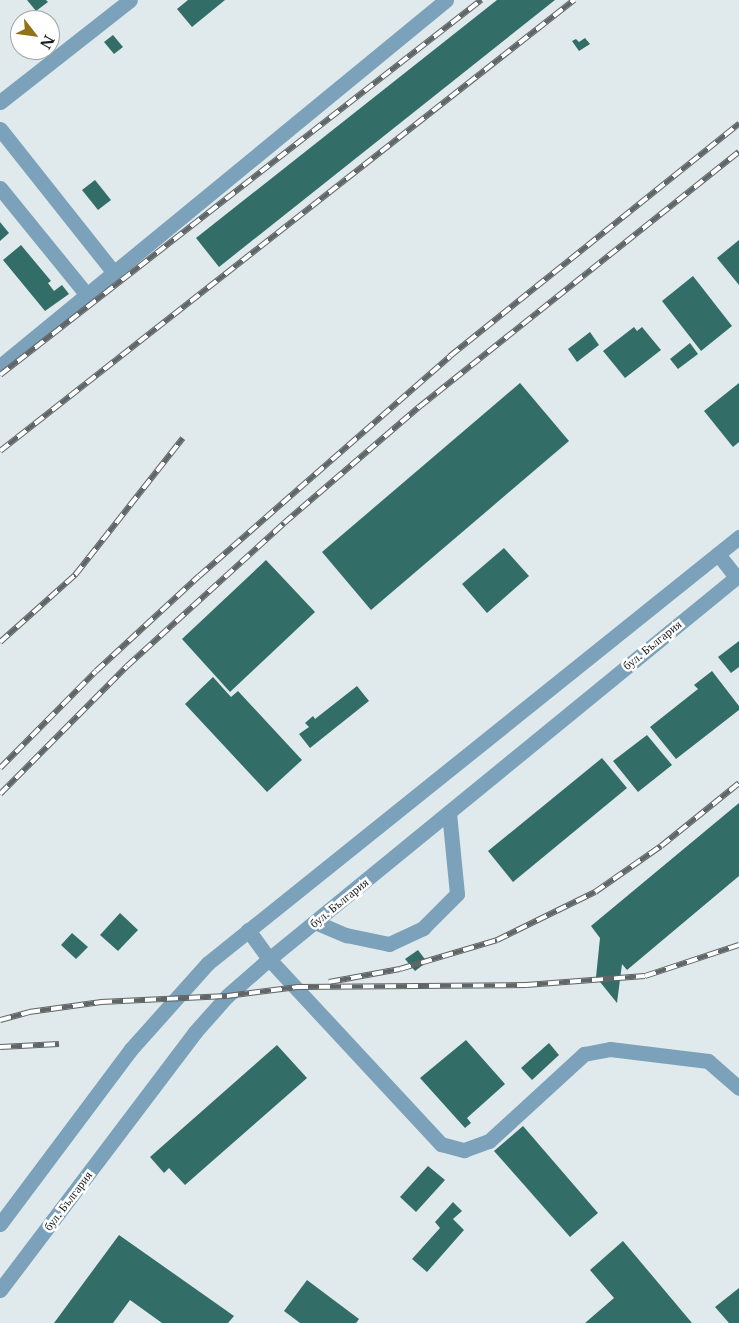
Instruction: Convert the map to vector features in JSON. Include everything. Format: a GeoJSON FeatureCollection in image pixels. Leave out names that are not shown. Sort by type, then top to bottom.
{"type":"FeatureCollection","features":[{"type":"Feature","properties":{"kind":"street"},"geometry":{"type":"LineString","coordinates":[[0,102],[130,0]]}},
{"type":"Feature","properties":{"kind":"street"},"geometry":{"type":"LineString","coordinates":[[0,366],[446,0]]}},
{"type":"Feature","properties":{"kind":"street"},"geometry":{"type":"LineString","coordinates":[[0,129],[114,273]]}},
{"type":"Feature","properties":{"kind":"street"},"geometry":{"type":"LineString","coordinates":[[0,188],[87,295]]}},
{"type":"Feature","properties":{"kind":"street"},"geometry":{"type":"LineString","coordinates":[[0,1224],[131,1049],[208,963],[739,537]]}},
{"type":"Feature","properties":{"kind":"street"},"geometry":{"type":"LineString","coordinates":[[718,554],[738,576]]}},
{"type":"Feature","properties":{"kind":"street","name":"бул. България"},"geometry":{"type":"LineString","coordinates":[[0,1290],[195,1032],[227,996],[269,959],[738,576]]}},
{"type":"Feature","properties":{"kind":"street"},"geometry":{"type":"LineString","coordinates":[[316,922],[346,935],[389,944],[422,928],[457,894],[449,812]]}},
{"type":"Feature","properties":{"kind":"street"},"geometry":{"type":"LineString","coordinates":[[248,930],[269,959],[441,1144],[464,1150],[489,1141],[584,1054],[610,1049],[708,1061],[739,1088]]}},
{"type":"Feature","properties":{"kind":"building"},"geometry":{"type":"Polygon","coordinates":[[[27,0],[46,0],[48,2],[37,10],[27,0]]]}},
{"type":"Feature","properties":{"kind":"building"},"geometry":{"type":"Polygon","coordinates":[[[188,0],[225,0],[192,27],[177,9],[188,0]]]}},
{"type":"Feature","properties":{"kind":"building"},"geometry":{"type":"Polygon","coordinates":[[[497,0],[555,0],[219,267],[196,238],[497,0]]]}},
{"type":"Feature","properties":{"kind":"building"},"geometry":{"type":"Polygon","coordinates":[[[113,35],[123,47],[114,54],[104,42],[113,35]]]}},
{"type":"Feature","properties":{"kind":"building"},"geometry":{"type":"Polygon","coordinates":[[[585,38],[590,44],[579,51],[572,41],[576,39],[579,42],[585,38]]]}},
{"type":"Feature","properties":{"kind":"building"},"geometry":{"type":"Polygon","coordinates":[[[95,180],[111,200],[98,210],[82,190],[95,180]]]}},
{"type":"Feature","properties":{"kind":"building"},"geometry":{"type":"Polygon","coordinates":[[[0,222],[9,233],[0,241],[0,222]]]}},
{"type":"Feature","properties":{"kind":"building"},"geometry":{"type":"Polygon","coordinates":[[[739,240],[739,285],[717,258],[739,240]]]}},
{"type":"Feature","properties":{"kind":"building"},"geometry":{"type":"Polygon","coordinates":[[[21,245],[51,281],[48,283],[54,291],[62,285],[69,294],[45,311],[3,260],[21,245]]]}},
{"type":"Feature","properties":{"kind":"building"},"geometry":{"type":"Polygon","coordinates":[[[693,276],[732,326],[701,351],[662,301],[693,276]]]}},
{"type":"Feature","properties":{"kind":"building"},"geometry":{"type":"Polygon","coordinates":[[[634,327],[637,331],[642,327],[661,350],[625,378],[603,351],[634,327]]]}},
{"type":"Feature","properties":{"kind":"building"},"geometry":{"type":"Polygon","coordinates":[[[590,332],[599,345],[577,362],[568,349],[590,332]]]}},
{"type":"Feature","properties":{"kind":"building"},"geometry":{"type":"Polygon","coordinates":[[[690,343],[698,354],[678,369],[670,359],[690,343]]]}},
{"type":"Feature","properties":{"kind":"building"},"geometry":{"type":"Polygon","coordinates":[[[520,383],[569,441],[371,610],[322,552],[520,383]]]}},
{"type":"Feature","properties":{"kind":"building"},"geometry":{"type":"Polygon","coordinates":[[[739,383],[739,442],[733,447],[704,411],[739,383]]]}},
{"type":"Feature","properties":{"kind":"building"},"geometry":{"type":"Polygon","coordinates":[[[504,548],[529,576],[487,613],[462,584],[504,548]]]}},
{"type":"Feature","properties":{"kind":"building"},"geometry":{"type":"Polygon","coordinates":[[[266,560],[315,612],[230,692],[182,639],[266,560]]]}},
{"type":"Feature","properties":{"kind":"building"},"geometry":{"type":"Polygon","coordinates":[[[739,641],[739,667],[731,673],[718,657],[739,641]]]}},
{"type":"Feature","properties":{"kind":"building"},"geometry":{"type":"Polygon","coordinates":[[[712,671],[739,706],[739,710],[676,759],[650,727],[698,689],[694,685],[712,671]]]}},
{"type":"Feature","properties":{"kind":"building"},"geometry":{"type":"Polygon","coordinates":[[[213,677],[231,697],[238,691],[302,760],[267,792],[185,704],[213,677]]]}},
{"type":"Feature","properties":{"kind":"building"},"geometry":{"type":"Polygon","coordinates":[[[357,686],[369,701],[310,748],[299,734],[309,727],[305,723],[313,716],[315,719],[357,686]]]}},
{"type":"Feature","properties":{"kind":"building"},"geometry":{"type":"Polygon","coordinates":[[[647,735],[672,765],[638,792],[613,761],[647,735]]]}},
{"type":"Feature","properties":{"kind":"building"},"geometry":{"type":"Polygon","coordinates":[[[602,758],[627,788],[513,882],[488,851],[602,758]]]}},
{"type":"Feature","properties":{"kind":"building"},"geometry":{"type":"Polygon","coordinates":[[[739,803],[739,876],[627,970],[622,964],[617,1003],[596,977],[600,938],[591,926],[739,803]]]}},
{"type":"Feature","properties":{"kind":"building"},"geometry":{"type":"Polygon","coordinates":[[[120,913],[138,930],[118,951],[100,935],[120,913]]]}},
{"type":"Feature","properties":{"kind":"building"},"geometry":{"type":"Polygon","coordinates":[[[72,933],[88,947],[76,959],[61,945],[72,933]]]}},
{"type":"Feature","properties":{"kind":"building"},"geometry":{"type":"Polygon","coordinates":[[[418,950],[427,962],[415,971],[405,959],[418,950]]]}},
{"type":"Feature","properties":{"kind":"building"},"geometry":{"type":"Polygon","coordinates":[[[466,1040],[505,1084],[467,1118],[471,1123],[465,1128],[420,1078],[466,1040]]]}},
{"type":"Feature","properties":{"kind":"building"},"geometry":{"type":"Polygon","coordinates":[[[549,1043],[559,1055],[532,1080],[521,1068],[549,1043]]]}},
{"type":"Feature","properties":{"kind":"building"},"geometry":{"type":"Polygon","coordinates":[[[277,1045],[307,1078],[185,1185],[169,1168],[164,1173],[150,1157],[277,1045]]]}},
{"type":"Feature","properties":{"kind":"building"},"geometry":{"type":"Polygon","coordinates":[[[523,1126],[598,1213],[570,1237],[494,1151],[523,1126]]]}},
{"type":"Feature","properties":{"kind":"building"},"geometry":{"type":"Polygon","coordinates":[[[428,1166],[445,1180],[416,1212],[400,1197],[428,1166]]]}},
{"type":"Feature","properties":{"kind":"building"},"geometry":{"type":"Polygon","coordinates":[[[453,1202],[462,1211],[453,1219],[464,1230],[427,1272],[412,1259],[440,1228],[435,1222],[453,1202]]]}},
{"type":"Feature","properties":{"kind":"building"},"geometry":{"type":"Polygon","coordinates":[[[119,1235],[234,1316],[228,1323],[162,1323],[130,1300],[113,1323],[54,1323],[119,1235]]]}},
{"type":"Feature","properties":{"kind":"building"},"geometry":{"type":"Polygon","coordinates":[[[623,1241],[692,1323],[585,1323],[614,1298],[590,1270],[623,1241]]]}},
{"type":"Feature","properties":{"kind":"building"},"geometry":{"type":"Polygon","coordinates":[[[307,1280],[359,1319],[356,1323],[300,1323],[284,1311],[307,1280]]]}},
{"type":"Feature","properties":{"kind":"building"},"geometry":{"type":"Polygon","coordinates":[[[739,1288],[739,1323],[729,1323],[715,1307],[739,1288]]]}},
{"type":"Feature","properties":{"kind":"railway"},"geometry":{"type":"LineString","coordinates":[[0,375],[481,0]]}},
{"type":"Feature","properties":{"kind":"railway"},"geometry":{"type":"LineString","coordinates":[[0,451],[574,0]]}},
{"type":"Feature","properties":{"kind":"railway"},"geometry":{"type":"LineString","coordinates":[[0,768],[96,671],[199,576],[450,356],[739,124]]}},
{"type":"Feature","properties":{"kind":"railway"},"geometry":{"type":"LineString","coordinates":[[0,794],[127,666],[284,523],[419,407],[739,152]]}},
{"type":"Feature","properties":{"kind":"railway"},"geometry":{"type":"LineString","coordinates":[[0,642],[75,575],[183,438]]}},
{"type":"Feature","properties":{"kind":"railway"},"geometry":{"type":"LineString","coordinates":[[329,982],[400,969],[497,940],[595,892],[661,846],[739,783]]}},
{"type":"Feature","properties":{"kind":"railway"},"geometry":{"type":"LineString","coordinates":[[0,1020],[29,1012],[101,1002],[227,996],[297,987],[526,985],[645,976],[739,945]]}},
{"type":"Feature","properties":{"kind":"railway"},"geometry":{"type":"LineString","coordinates":[[0,1047],[59,1044]]}}]}
